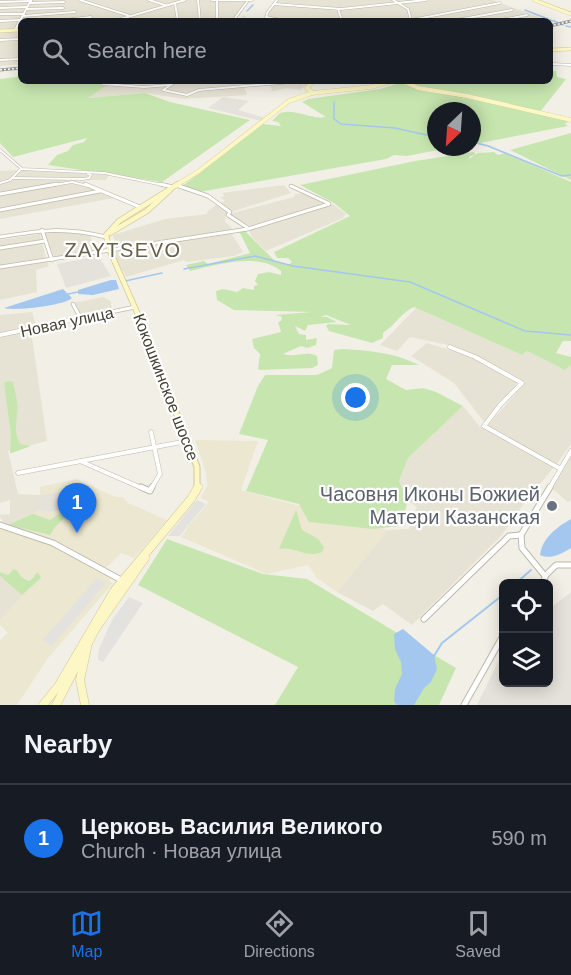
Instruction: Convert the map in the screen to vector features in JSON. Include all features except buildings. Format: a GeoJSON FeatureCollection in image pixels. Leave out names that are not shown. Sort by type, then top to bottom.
{"type":"FeatureCollection","features":[{"type":"Feature","properties":{"kind":"main road"},"geometry":{"type":"LineString","coordinates":[[535,0],[571,14]]}},
{"type":"Feature","properties":{"kind":"main road"},"geometry":{"type":"LineString","coordinates":[[0,31],[15,30]]}},
{"type":"Feature","properties":{"kind":"main road"},"geometry":{"type":"LineString","coordinates":[[553,51],[571,50]]}},
{"type":"Feature","properties":{"kind":"main road"},"geometry":{"type":"LineString","coordinates":[[107,235],[115,224],[201,170],[287,102],[312,92],[374,84]]}},
{"type":"Feature","properties":{"kind":"main road"},"geometry":{"type":"LineString","coordinates":[[312,92],[381,84]]}},
{"type":"Feature","properties":{"kind":"main road"},"geometry":{"type":"LineString","coordinates":[[107,235],[144,212],[173,187]]}},
{"type":"Feature","properties":{"kind":"main road","name":"Кокошкинское шоссе"},"geometry":{"type":"LineString","coordinates":[[107,235],[110,251],[135,308],[198,470],[200,486],[124,582]]}},
{"type":"Feature","properties":{"kind":"main road"},"geometry":{"type":"LineString","coordinates":[[54,705],[77,660],[124,582]]}},
{"type":"Feature","properties":{"kind":"main road"},"geometry":{"type":"LineString","coordinates":[[43,705],[59,685],[103,608],[124,582]]}},
{"type":"Feature","properties":{"kind":"main road"},"geometry":{"type":"LineString","coordinates":[[85,705],[81,692],[81,669],[87,648],[98,624]]}},
{"type":"Feature","properties":{"kind":"main road"},"geometry":{"type":"LineString","coordinates":[[54,705],[74,659]]}},
{"type":"Feature","properties":{"kind":"street"},"geometry":{"type":"LineString","coordinates":[[80,0],[130,16]]}},
{"type":"Feature","properties":{"kind":"street"},"geometry":{"type":"LineString","coordinates":[[87,2],[95,0]]}},
{"type":"Feature","properties":{"kind":"street"},"geometry":{"type":"LineString","coordinates":[[149,0],[166,5]]}},
{"type":"Feature","properties":{"kind":"street"},"geometry":{"type":"LineString","coordinates":[[124,18],[185,0]]}},
{"type":"Feature","properties":{"kind":"street"},"geometry":{"type":"LineString","coordinates":[[198,0],[200,18]]}},
{"type":"Feature","properties":{"kind":"street"},"geometry":{"type":"LineString","coordinates":[[212,0],[248,2]]}},
{"type":"Feature","properties":{"kind":"street"},"geometry":{"type":"LineString","coordinates":[[217,0],[217,18]]}},
{"type":"Feature","properties":{"kind":"street"},"geometry":{"type":"LineString","coordinates":[[235,18],[252,0]]}},
{"type":"Feature","properties":{"kind":"street"},"geometry":{"type":"LineString","coordinates":[[271,18],[266,17],[277,0]]}},
{"type":"Feature","properties":{"kind":"street"},"geometry":{"type":"LineString","coordinates":[[393,0],[408,9],[410,18]]}},
{"type":"Feature","properties":{"kind":"street"},"geometry":{"type":"LineString","coordinates":[[274,4],[338,9],[426,0]]}},
{"type":"Feature","properties":{"kind":"street"},"geometry":{"type":"LineString","coordinates":[[22,18],[30,1]]}},
{"type":"Feature","properties":{"kind":"street"},"geometry":{"type":"LineString","coordinates":[[0,2],[64,2]]}},
{"type":"Feature","properties":{"kind":"street"},"geometry":{"type":"LineString","coordinates":[[174,3],[177,18]]}},
{"type":"Feature","properties":{"kind":"street"},"geometry":{"type":"LineString","coordinates":[[421,18],[500,3]]}},
{"type":"Feature","properties":{"kind":"street"},"geometry":{"type":"LineString","coordinates":[[0,8],[63,8]]}},
{"type":"Feature","properties":{"kind":"street"},"geometry":{"type":"LineString","coordinates":[[338,9],[341,18]]}},
{"type":"Feature","properties":{"kind":"street"},"geometry":{"type":"LineString","coordinates":[[468,18],[512,10]]}},
{"type":"Feature","properties":{"kind":"street"},"geometry":{"type":"LineString","coordinates":[[0,14],[75,12]]}},
{"type":"Feature","properties":{"kind":"street"},"geometry":{"type":"LineString","coordinates":[[512,18],[527,15]]}},
{"type":"Feature","properties":{"kind":"street"},"geometry":{"type":"LineString","coordinates":[[82,18],[91,17]]}},
{"type":"Feature","properties":{"kind":"street"},"geometry":{"type":"LineString","coordinates":[[0,21],[18,22]]}},
{"type":"Feature","properties":{"kind":"street"},"geometry":{"type":"LineString","coordinates":[[15,30],[18,25]]}},
{"type":"Feature","properties":{"kind":"street"},"geometry":{"type":"LineString","coordinates":[[0,40],[18,39]]}},
{"type":"Feature","properties":{"kind":"street"},"geometry":{"type":"LineString","coordinates":[[0,60],[18,59]]}},
{"type":"Feature","properties":{"kind":"street"},"geometry":{"type":"LineString","coordinates":[[553,64],[571,65]]}},
{"type":"Feature","properties":{"kind":"street"},"geometry":{"type":"LineString","coordinates":[[103,84],[171,85]]}},
{"type":"Feature","properties":{"kind":"street"},"geometry":{"type":"LineString","coordinates":[[171,85],[163,90],[188,95],[199,90],[255,84]]}},
{"type":"Feature","properties":{"kind":"street"},"geometry":{"type":"LineString","coordinates":[[310,84],[308,86],[312,92]]}},
{"type":"Feature","properties":{"kind":"street"},"geometry":{"type":"LineString","coordinates":[[407,84],[571,120]]}},
{"type":"Feature","properties":{"kind":"street"},"geometry":{"type":"LineString","coordinates":[[0,150],[20,169],[91,175],[83,179],[12,178],[0,183]]}},
{"type":"Feature","properties":{"kind":"street"},"geometry":{"type":"LineString","coordinates":[[20,169],[104,173],[202,193],[218,202],[230,212],[228,215],[248,229]]}},
{"type":"Feature","properties":{"kind":"street"},"geometry":{"type":"LineString","coordinates":[[12,178],[20,169]]}},
{"type":"Feature","properties":{"kind":"street"},"geometry":{"type":"LineString","coordinates":[[0,194],[70,182],[81,183],[138,208],[137,212],[144,212]]}},
{"type":"Feature","properties":{"kind":"street"},"geometry":{"type":"LineString","coordinates":[[0,267],[248,229],[329,204],[291,186]]}},
{"type":"Feature","properties":{"kind":"street"},"geometry":{"type":"LineString","coordinates":[[0,210],[101,191]]}},
{"type":"Feature","properties":{"kind":"street"},"geometry":{"type":"LineString","coordinates":[[130,213],[138,216]]}},
{"type":"Feature","properties":{"kind":"street"},"geometry":{"type":"LineString","coordinates":[[0,237],[42,230],[69,230],[107,235]]}},
{"type":"Feature","properties":{"kind":"street"},"geometry":{"type":"LineString","coordinates":[[42,230],[52,260]]}},
{"type":"Feature","properties":{"kind":"street"},"geometry":{"type":"LineString","coordinates":[[0,248],[45,241]]}},
{"type":"Feature","properties":{"kind":"street"},"geometry":{"type":"LineString","coordinates":[[73,304],[81,319]]}},
{"type":"Feature","properties":{"kind":"street","name":"Новая улица"},"geometry":{"type":"LineString","coordinates":[[0,335],[135,308]]}},
{"type":"Feature","properties":{"kind":"street"},"geometry":{"type":"LineString","coordinates":[[450,347],[476,357],[522,383],[501,404],[484,426],[559,468]]}},
{"type":"Feature","properties":{"kind":"street"},"geometry":{"type":"LineString","coordinates":[[79,461],[150,491],[160,474],[152,432]]}},
{"type":"Feature","properties":{"kind":"street"},"geometry":{"type":"LineString","coordinates":[[18,473],[187,441]]}},
{"type":"Feature","properties":{"kind":"street"},"geometry":{"type":"LineString","coordinates":[[545,576],[522,548],[521,535],[571,451]]}},
{"type":"Feature","properties":{"kind":"street"},"geometry":{"type":"LineString","coordinates":[[0,525],[46,540],[124,582]]}},
{"type":"Feature","properties":{"kind":"street"},"geometry":{"type":"LineString","coordinates":[[424,619],[509,536],[521,535]]}},
{"type":"Feature","properties":{"kind":"street"},"geometry":{"type":"LineString","coordinates":[[545,579],[556,565],[571,565]]}},
{"type":"Feature","properties":{"kind":"street"},"geometry":{"type":"LineString","coordinates":[[464,705],[499,643]]}},
{"type":"Feature","properties":{"kind":"shaded area"},"geometry":{"type":"Polygon","coordinates":[[[0,0],[215,0],[216,18],[18,18],[18,28],[0,30],[0,0]]]}},
{"type":"Feature","properties":{"kind":"shaded area"},"geometry":{"type":"Polygon","coordinates":[[[279,0],[493,0],[541,18],[268,18],[269,12],[279,0]]]}},
{"type":"Feature","properties":{"kind":"shaded area"},"geometry":{"type":"Polygon","coordinates":[[[217,1],[246,2],[236,18],[218,18],[217,1]]]}},
{"type":"Feature","properties":{"kind":"shaded area"},"geometry":{"type":"Polygon","coordinates":[[[0,31],[18,31],[18,64],[0,66],[0,31]]]}},
{"type":"Feature","properties":{"kind":"shaded area"},"geometry":{"type":"Polygon","coordinates":[[[103,84],[307,84],[300,90],[287,88],[269,92],[272,90],[270,85],[244,87],[247,95],[184,99],[145,93],[87,98],[106,85],[103,84]]]}},
{"type":"Feature","properties":{"kind":"shaded area"},"geometry":{"type":"Polygon","coordinates":[[[223,97],[249,101],[238,110],[265,118],[261,121],[208,108],[223,97]]]}},
{"type":"Feature","properties":{"kind":"shaded area"},"geometry":{"type":"Polygon","coordinates":[[[0,171],[109,175],[106,180],[64,180],[80,182],[119,197],[0,219],[0,171]]]}},
{"type":"Feature","properties":{"kind":"shaded area"},"geometry":{"type":"Polygon","coordinates":[[[284,185],[291,193],[231,212],[221,203],[225,201],[220,197],[225,196],[222,193],[284,185]]]}},
{"type":"Feature","properties":{"kind":"shaded area"},"geometry":{"type":"Polygon","coordinates":[[[307,193],[325,203],[251,226],[229,214],[294,197],[295,194],[307,193]]]}},
{"type":"Feature","properties":{"kind":"shaded area"},"geometry":{"type":"Polygon","coordinates":[[[217,204],[228,213],[225,221],[232,229],[230,231],[117,250],[113,235],[165,219],[207,214],[217,204]]]}},
{"type":"Feature","properties":{"kind":"shaded area"},"geometry":{"type":"Polygon","coordinates":[[[333,204],[346,214],[343,218],[266,251],[252,237],[249,230],[333,204]]]}},
{"type":"Feature","properties":{"kind":"shaded area"},"geometry":{"type":"Polygon","coordinates":[[[44,230],[90,234],[95,252],[54,257],[44,230]]]}},
{"type":"Feature","properties":{"kind":"shaded area"},"geometry":{"type":"Polygon","coordinates":[[[231,233],[243,252],[234,256],[187,262],[184,260],[126,277],[112,252],[231,233]]]}},
{"type":"Feature","properties":{"kind":"shaded area"},"geometry":{"type":"Polygon","coordinates":[[[40,234],[46,258],[17,263],[47,261],[49,266],[36,270],[37,292],[0,300],[0,240],[40,234]]]}},
{"type":"Feature","properties":{"kind":"shaded area"},"geometry":{"type":"Polygon","coordinates":[[[98,256],[111,276],[66,288],[57,264],[98,256]]]}},
{"type":"Feature","properties":{"kind":"shaded area"},"geometry":{"type":"Polygon","coordinates":[[[103,297],[111,301],[112,311],[82,318],[74,303],[103,297]]]}},
{"type":"Feature","properties":{"kind":"shaded area"},"geometry":{"type":"Polygon","coordinates":[[[416,308],[522,355],[527,351],[565,370],[571,365],[571,444],[556,465],[486,427],[526,382],[477,356],[448,345],[410,337],[397,351],[380,345],[416,308]]]}},
{"type":"Feature","properties":{"kind":"shaded area"},"geometry":{"type":"Polygon","coordinates":[[[32,312],[36,325],[0,335],[0,315],[32,312]]]}},
{"type":"Feature","properties":{"kind":"shaded area"},"geometry":{"type":"Polygon","coordinates":[[[31,330],[47,441],[8,451],[18,494],[40,495],[40,504],[38,510],[24,526],[7,527],[0,517],[0,515],[10,514],[10,500],[0,503],[0,337],[31,330]]]}},
{"type":"Feature","properties":{"kind":"shaded area"},"geometry":{"type":"Polygon","coordinates":[[[427,343],[473,357],[517,380],[517,383],[484,422],[454,383],[411,356],[427,343]]]}},
{"type":"Feature","properties":{"kind":"shaded area"},"geometry":{"type":"Polygon","coordinates":[[[463,406],[480,427],[554,467],[501,536],[412,625],[383,604],[373,611],[337,592],[388,530],[409,529],[417,507],[408,501],[399,481],[408,458],[463,406]]]}},
{"type":"Feature","properties":{"kind":"shaded area"},"geometry":{"type":"Polygon","coordinates":[[[195,440],[258,441],[241,490],[388,530],[337,592],[317,578],[308,565],[267,574],[181,537],[187,529],[186,525],[191,523],[209,502],[201,498],[207,486],[206,473],[195,440]]]}},
{"type":"Feature","properties":{"kind":"shaded area"},"geometry":{"type":"Polygon","coordinates":[[[571,456],[571,500],[568,502],[549,486],[571,456]]]}},
{"type":"Feature","properties":{"kind":"shaded area"},"geometry":{"type":"Polygon","coordinates":[[[76,479],[116,497],[123,497],[128,503],[167,520],[134,558],[121,553],[106,568],[115,573],[109,581],[113,583],[48,658],[17,705],[0,705],[0,640],[8,633],[0,625],[0,620],[23,595],[0,576],[0,528],[24,526],[38,510],[51,512],[64,508],[69,502],[68,490],[40,495],[40,487],[76,479]]]}},
{"type":"Feature","properties":{"kind":"shaded area"},"geometry":{"type":"Polygon","coordinates":[[[68,490],[69,502],[64,508],[51,512],[38,510],[40,495],[68,490]]]}},
{"type":"Feature","properties":{"kind":"shaded area"},"geometry":{"type":"Polygon","coordinates":[[[197,500],[206,504],[186,525],[180,536],[168,536],[197,500]]]}},
{"type":"Feature","properties":{"kind":"shaded area"},"geometry":{"type":"Polygon","coordinates":[[[0,576],[23,595],[0,620],[0,576]]]}},
{"type":"Feature","properties":{"kind":"shaded area"},"geometry":{"type":"Polygon","coordinates":[[[97,578],[106,583],[52,646],[43,640],[97,578]]]}},
{"type":"Feature","properties":{"kind":"shaded area"},"geometry":{"type":"Polygon","coordinates":[[[571,592],[571,705],[477,705],[499,660],[499,687],[553,687],[553,606],[571,592]]]}},
{"type":"Feature","properties":{"kind":"shaded area"},"geometry":{"type":"Polygon","coordinates":[[[129,597],[143,603],[103,662],[98,660],[99,649],[112,620],[129,597]]]}},
{"type":"Feature","properties":{"kind":"green space"},"geometry":{"type":"Polygon","coordinates":[[[553,70],[556,71],[557,77],[566,79],[540,112],[570,120],[565,124],[568,126],[481,143],[481,102],[427,102],[427,152],[407,156],[394,155],[386,159],[199,192],[185,191],[181,187],[263,124],[281,126],[278,122],[272,121],[280,113],[292,112],[326,117],[302,102],[308,99],[380,89],[397,84],[464,96],[463,99],[467,96],[420,88],[411,84],[553,84],[553,70]]]}},
{"type":"Feature","properties":{"kind":"green space"},"geometry":{"type":"Polygon","coordinates":[[[18,76],[18,84],[104,84],[107,85],[88,98],[145,93],[170,102],[250,120],[162,182],[48,165],[57,155],[68,151],[73,145],[84,142],[87,138],[13,157],[0,143],[0,79],[18,76]]]}},
{"type":"Feature","properties":{"kind":"green space"},"geometry":{"type":"Polygon","coordinates":[[[571,133],[571,180],[510,150],[571,133]]]}},
{"type":"Feature","properties":{"kind":"green space"},"geometry":{"type":"Polygon","coordinates":[[[494,152],[498,155],[505,153],[571,182],[571,341],[563,341],[556,353],[571,357],[571,365],[565,370],[527,351],[522,355],[414,307],[405,312],[383,333],[383,338],[372,343],[329,331],[326,326],[328,324],[351,325],[326,315],[321,317],[337,322],[308,325],[305,331],[295,326],[299,334],[306,335],[306,340],[317,338],[316,345],[307,348],[301,346],[283,354],[313,354],[317,356],[318,365],[312,368],[258,369],[260,354],[254,348],[252,339],[281,332],[278,322],[282,317],[276,315],[311,312],[234,310],[217,300],[216,291],[223,289],[237,292],[243,288],[254,290],[254,286],[258,285],[255,281],[258,274],[269,272],[281,275],[281,271],[272,265],[249,261],[225,263],[190,271],[186,265],[204,261],[208,264],[250,253],[239,231],[244,230],[276,262],[288,265],[292,262],[288,258],[277,258],[274,252],[350,216],[334,203],[300,185],[415,161],[448,156],[470,156],[469,159],[474,156],[481,156],[481,153],[494,152]]]}},
{"type":"Feature","properties":{"kind":"green space"},"geometry":{"type":"Polygon","coordinates":[[[334,350],[391,355],[419,365],[392,365],[386,379],[406,390],[423,388],[436,392],[463,406],[408,458],[399,481],[408,501],[400,526],[373,529],[309,522],[299,504],[246,491],[268,440],[239,434],[258,386],[265,375],[317,375],[332,368],[334,350]]]}},
{"type":"Feature","properties":{"kind":"green space"},"geometry":{"type":"Polygon","coordinates":[[[13,382],[17,398],[16,427],[20,444],[31,446],[12,453],[10,453],[11,435],[4,383],[13,382]]]}},
{"type":"Feature","properties":{"kind":"green space"},"geometry":{"type":"Polygon","coordinates":[[[296,510],[302,530],[318,539],[324,547],[322,552],[311,554],[279,549],[296,510]]]}},
{"type":"Feature","properties":{"kind":"green space"},"geometry":{"type":"Polygon","coordinates":[[[61,513],[66,516],[50,535],[8,525],[33,514],[50,520],[61,513]]]}},
{"type":"Feature","properties":{"kind":"green space"},"geometry":{"type":"Polygon","coordinates":[[[167,539],[263,574],[307,579],[456,668],[439,705],[275,705],[298,667],[138,585],[167,539]]]}},
{"type":"Feature","properties":{"kind":"green space"},"geometry":{"type":"Polygon","coordinates":[[[14,569],[30,581],[38,572],[41,578],[22,595],[0,576],[0,572],[8,575],[14,569]]]}},
{"type":"Feature","properties":{"kind":"water"},"geometry":{"type":"Polygon","coordinates":[[[116,280],[119,289],[93,295],[78,294],[78,290],[116,280]]]}},
{"type":"Feature","properties":{"kind":"water"},"geometry":{"type":"Polygon","coordinates":[[[63,289],[72,298],[39,307],[4,308],[63,289]]]}},
{"type":"Feature","properties":{"kind":"water"},"geometry":{"type":"Polygon","coordinates":[[[571,519],[571,548],[552,557],[540,555],[547,538],[571,519]]]}},
{"type":"Feature","properties":{"kind":"water"},"geometry":{"type":"Polygon","coordinates":[[[403,629],[434,655],[437,669],[431,682],[424,688],[414,705],[397,705],[394,701],[395,689],[402,674],[401,662],[395,649],[394,634],[403,629]]]}},
{"type":"Feature","properties":{"kind":"waterway"},"geometry":{"type":"LineString","coordinates":[[247,11],[253,5]]}},
{"type":"Feature","properties":{"kind":"waterway"},"geometry":{"type":"LineString","coordinates":[[525,10],[545,18]]}},
{"type":"Feature","properties":{"kind":"waterway"},"geometry":{"type":"LineString","coordinates":[[554,21],[563,25]]}},
{"type":"Feature","properties":{"kind":"waterway"},"geometry":{"type":"LineString","coordinates":[[566,26],[571,27]]}},
{"type":"Feature","properties":{"kind":"waterway"},"geometry":{"type":"LineString","coordinates":[[334,102],[334,119],[341,124],[395,128],[427,135]]}},
{"type":"Feature","properties":{"kind":"waterway"},"geometry":{"type":"LineString","coordinates":[[481,144],[562,176],[571,175]]}},
{"type":"Feature","properties":{"kind":"waterway"},"geometry":{"type":"LineString","coordinates":[[184,269],[255,256],[293,266],[410,282],[525,331],[571,335]]}},
{"type":"Feature","properties":{"kind":"waterway"},"geometry":{"type":"LineString","coordinates":[[125,281],[162,273]]}},
{"type":"Feature","properties":{"kind":"waterway"},"geometry":{"type":"LineString","coordinates":[[68,294],[78,292]]}},
{"type":"Feature","properties":{"kind":"waterway"},"geometry":{"type":"LineString","coordinates":[[521,579],[531,570]]}},
{"type":"Feature","properties":{"kind":"waterway"},"geometry":{"type":"LineString","coordinates":[[434,656],[442,643],[499,598]]}},
{"type":"Feature","properties":{"kind":"railway"},"geometry":{"type":"LineString","coordinates":[[553,25],[571,21]]}},
{"type":"Feature","properties":{"kind":"railway"},"geometry":{"type":"LineString","coordinates":[[0,70],[18,68]]}},
{"type":"Feature","properties":{"kind":"place","name":"Часовня Иконы Божией Матери Казанская"},"geometry":{"type":"Point","coordinates":[552,506]}},
{"type":"Feature","properties":{"kind":"place","name":"Церковь Василия Великого"},"geometry":{"type":"Point","coordinates":[77,533]}},
{"type":"Feature","properties":{"kind":"district","name":"ZAYTSEVO"},"geometry":{"type":"Point","coordinates":[123,250]}}]}
